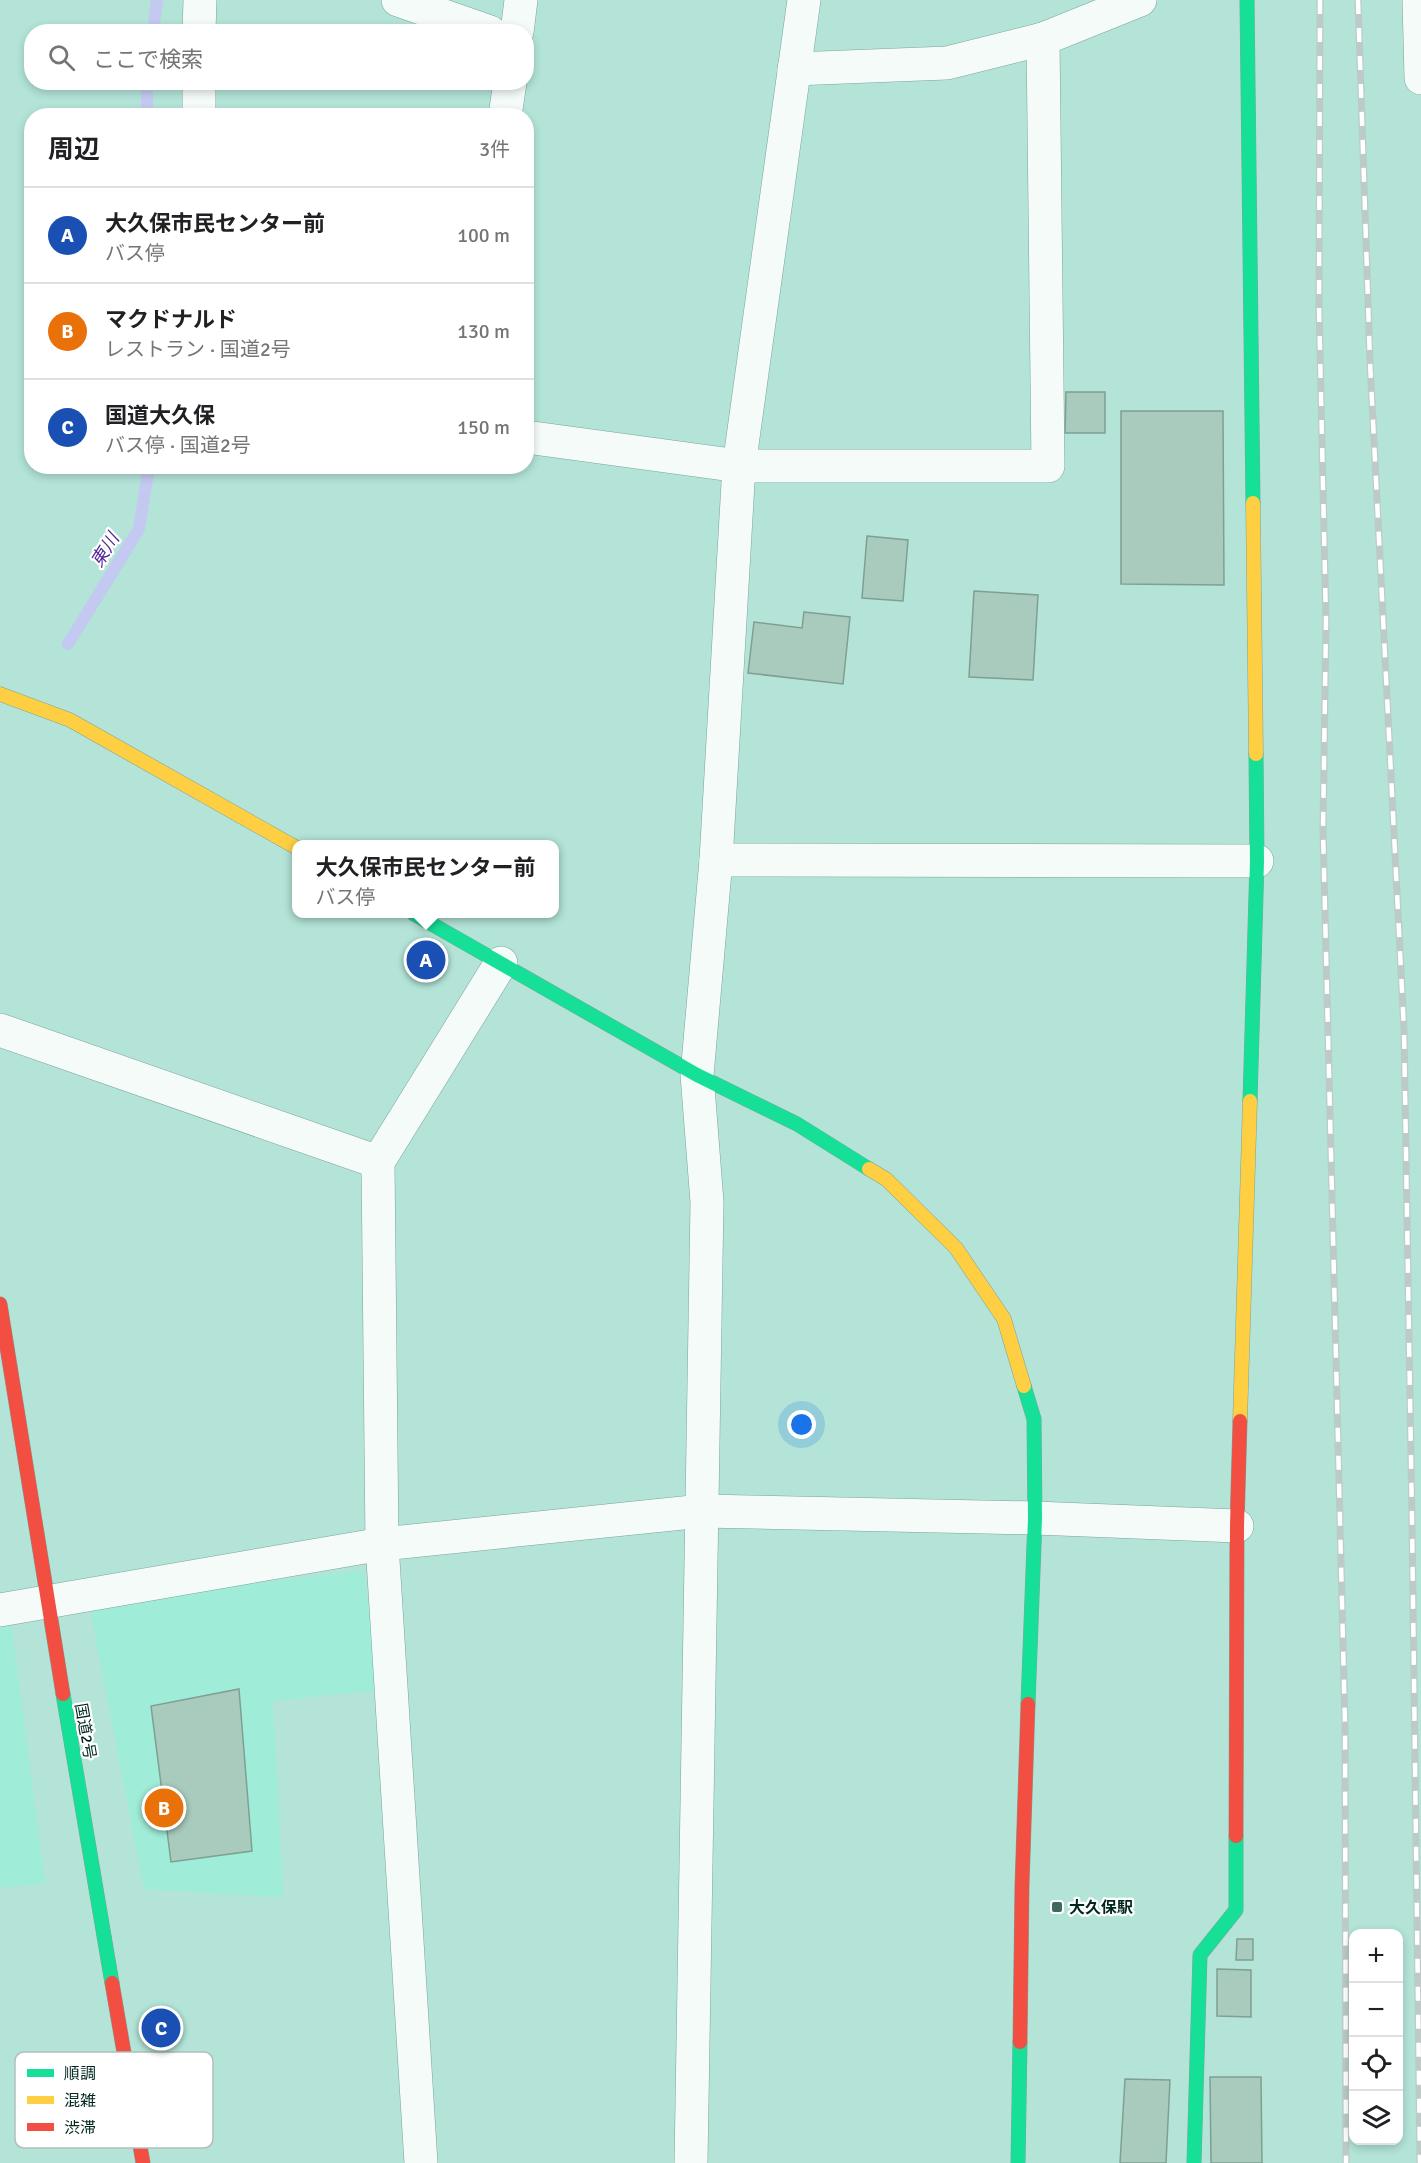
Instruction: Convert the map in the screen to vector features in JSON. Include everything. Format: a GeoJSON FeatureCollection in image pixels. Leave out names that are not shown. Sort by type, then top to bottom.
{"type":"FeatureCollection","features":[{"type":"Feature","properties":{"kind":"main road"},"geometry":{"type":"LineString","coordinates":[[1194,2163],[1200,1955],[1236,1910],[1237,1526],[1257,861],[1247,0]]}},
{"type":"Feature","properties":{"kind":"main road"},"geometry":{"type":"LineString","coordinates":[[0,694],[70,720],[292,845]]}},
{"type":"Feature","properties":{"kind":"main road"},"geometry":{"type":"LineString","coordinates":[[421,918],[697,1075],[797,1124],[886,1179],[956,1248],[1004,1319],[1034,1419],[1035,1518],[1022,1886],[1018,2163]]}},
{"type":"Feature","properties":{"kind":"main road","name":"国道2号"},"geometry":{"type":"LineString","coordinates":[[0,1304],[47,1603],[124,2052]]}},
{"type":"Feature","properties":{"kind":"main road","name":"国道2号"},"geometry":{"type":"LineString","coordinates":[[140,2148],[143,2163]]}},
{"type":"Feature","properties":{"kind":"street"},"geometry":{"type":"LineString","coordinates":[[200,0],[200,24]]}},
{"type":"Feature","properties":{"kind":"street"},"geometry":{"type":"LineString","coordinates":[[398,0],[467,24]]}},
{"type":"Feature","properties":{"kind":"street"},"geometry":{"type":"LineString","coordinates":[[518,24],[521,0]]}},
{"type":"Feature","properties":{"kind":"street"},"geometry":{"type":"LineString","coordinates":[[691,2163],[707,1202],[697,1075],[716,860],[739,466],[804,0]]}},
{"type":"Feature","properties":{"kind":"street"},"geometry":{"type":"LineString","coordinates":[[794,69],[947,63],[1043,39],[1140,0]]}},
{"type":"Feature","properties":{"kind":"street"},"geometry":{"type":"LineString","coordinates":[[1419,0],[1421,78]]}},
{"type":"Feature","properties":{"kind":"street"},"geometry":{"type":"LineString","coordinates":[[534,438],[739,466],[1048,466],[1043,39]]}},
{"type":"Feature","properties":{"kind":"street"},"geometry":{"type":"LineString","coordinates":[[198,108],[199,90]]}},
{"type":"Feature","properties":{"kind":"street"},"geometry":{"type":"LineString","coordinates":[[506,108],[509,90]]}},
{"type":"Feature","properties":{"kind":"street"},"geometry":{"type":"LineString","coordinates":[[716,860],[1257,861]]}},
{"type":"Feature","properties":{"kind":"street"},"geometry":{"type":"LineString","coordinates":[[421,2163],[382,1544],[378,1162],[501,963]]}},
{"type":"Feature","properties":{"kind":"street"},"geometry":{"type":"LineString","coordinates":[[0,1030],[378,1162]]}},
{"type":"Feature","properties":{"kind":"street"},"geometry":{"type":"LineString","coordinates":[[0,1610],[382,1544],[702,1510],[1035,1518],[1237,1526]]}},
{"type":"Feature","properties":{"kind":"shaded area"},"geometry":{"type":"Polygon","coordinates":[[[363,1570],[379,1690],[273,1701],[283,1897],[144,1889],[89,1604],[363,1570]]]}},
{"type":"Feature","properties":{"kind":"shaded area"},"geometry":{"type":"Polygon","coordinates":[[[10,1614],[45,1883],[0,1888],[0,1616],[10,1614]]]}},
{"type":"Feature","properties":{"kind":"building"},"geometry":{"type":"Polygon","coordinates":[[[1066,392],[1105,392],[1105,433],[1065,433],[1066,392]]]}},
{"type":"Feature","properties":{"kind":"building"},"geometry":{"type":"Polygon","coordinates":[[[1121,411],[1223,411],[1224,585],[1121,584],[1121,411]]]}},
{"type":"Feature","properties":{"kind":"building"},"geometry":{"type":"Polygon","coordinates":[[[867,536],[908,540],[903,601],[862,598],[867,536]]]}},
{"type":"Feature","properties":{"kind":"building"},"geometry":{"type":"Polygon","coordinates":[[[974,591],[1038,595],[1033,680],[969,677],[974,591]]]}},
{"type":"Feature","properties":{"kind":"building"},"geometry":{"type":"Polygon","coordinates":[[[804,612],[850,617],[843,684],[748,673],[754,622],[802,628],[804,612]]]}},
{"type":"Feature","properties":{"kind":"building"},"geometry":{"type":"Polygon","coordinates":[[[239,1689],[252,1851],[171,1862],[151,1706],[239,1689]]]}},
{"type":"Feature","properties":{"kind":"building"},"geometry":{"type":"Polygon","coordinates":[[[1237,1939],[1253,1939],[1253,1960],[1236,1960],[1237,1939]]]}},
{"type":"Feature","properties":{"kind":"building"},"geometry":{"type":"Polygon","coordinates":[[[1217,1969],[1251,1970],[1251,2017],[1217,2016],[1217,1969]]]}},
{"type":"Feature","properties":{"kind":"building"},"geometry":{"type":"Polygon","coordinates":[[[1210,2077],[1261,2077],[1262,2163],[1211,2163],[1210,2077]]]}},
{"type":"Feature","properties":{"kind":"building"},"geometry":{"type":"Polygon","coordinates":[[[1125,2079],[1170,2080],[1166,2163],[1120,2163],[1125,2079]]]}},
{"type":"Feature","properties":{"kind":"waterway","name":"東川"},"geometry":{"type":"LineString","coordinates":[[154,24],[157,0]]}},
{"type":"Feature","properties":{"kind":"waterway","name":"東川"},"geometry":{"type":"LineString","coordinates":[[147,90],[147,108]]}},
{"type":"Feature","properties":{"kind":"waterway","name":"東川"},"geometry":{"type":"LineString","coordinates":[[68,644],[139,529],[148,474]]}},
{"type":"Feature","properties":{"kind":"railway"},"geometry":{"type":"LineString","coordinates":[[1320,0],[1319,305],[1326,622],[1323,830],[1345,1725],[1346,2163]]}},
{"type":"Feature","properties":{"kind":"railway"},"geometry":{"type":"LineString","coordinates":[[1358,0],[1370,362],[1404,1030],[1420,2163]]}},
{"type":"Feature","properties":{"kind":"traffic: fast"},"geometry":{"type":"LineString","coordinates":[[1247,0],[1253,503]]}},
{"type":"Feature","properties":{"kind":"traffic: fast"},"geometry":{"type":"LineString","coordinates":[[1250,1101],[1257,861],[1256,754]]}},
{"type":"Feature","properties":{"kind":"traffic: fast"},"geometry":{"type":"LineString","coordinates":[[421,918],[697,1075],[797,1124],[869,1169]]}},
{"type":"Feature","properties":{"kind":"traffic: fast"},"geometry":{"type":"LineString","coordinates":[[1024,1386],[1034,1419],[1035,1518],[1028,1704]]}},
{"type":"Feature","properties":{"kind":"traffic: fast"},"geometry":{"type":"LineString","coordinates":[[63,1694],[112,1983]]}},
{"type":"Feature","properties":{"kind":"traffic: fast"},"geometry":{"type":"LineString","coordinates":[[1194,2163],[1200,1955],[1236,1910],[1236,1836]]}},
{"type":"Feature","properties":{"kind":"traffic: fast"},"geometry":{"type":"LineString","coordinates":[[1018,2163],[1020,2042]]}},
{"type":"Feature","properties":{"kind":"traffic: slow"},"geometry":{"type":"LineString","coordinates":[[1253,503],[1256,754]]}},
{"type":"Feature","properties":{"kind":"traffic: slow"},"geometry":{"type":"LineString","coordinates":[[0,694],[70,720],[292,845]]}},
{"type":"Feature","properties":{"kind":"traffic: slow"},"geometry":{"type":"LineString","coordinates":[[1240,1421],[1250,1101]]}},
{"type":"Feature","properties":{"kind":"traffic: slow"},"geometry":{"type":"LineString","coordinates":[[869,1169],[886,1179],[956,1248],[1004,1319],[1024,1386]]}},
{"type":"Feature","properties":{"kind":"traffic: jam"},"geometry":{"type":"LineString","coordinates":[[0,1304],[63,1694]]}},
{"type":"Feature","properties":{"kind":"traffic: jam"},"geometry":{"type":"LineString","coordinates":[[1236,1836],[1237,1526],[1240,1421]]}},
{"type":"Feature","properties":{"kind":"traffic: jam"},"geometry":{"type":"LineString","coordinates":[[1020,2042],[1028,1704]]}},
{"type":"Feature","properties":{"kind":"traffic: jam"},"geometry":{"type":"LineString","coordinates":[[112,1983],[124,2052]]}},
{"type":"Feature","properties":{"kind":"traffic: jam"},"geometry":{"type":"LineString","coordinates":[[140,2148],[143,2163]]}},
{"type":"Feature","properties":{"kind":"place","name":"大久保市民センター前"},"geometry":{"type":"Point","coordinates":[426,960]}},
{"type":"Feature","properties":{"kind":"place","name":"マクドナルド"},"geometry":{"type":"Point","coordinates":[164,1808]}},
{"type":"Feature","properties":{"kind":"place","name":"大久保駅"},"geometry":{"type":"Point","coordinates":[1057,1907]}},
{"type":"Feature","properties":{"kind":"place","name":"国道大久保"},"geometry":{"type":"Point","coordinates":[161,2028]}}]}
